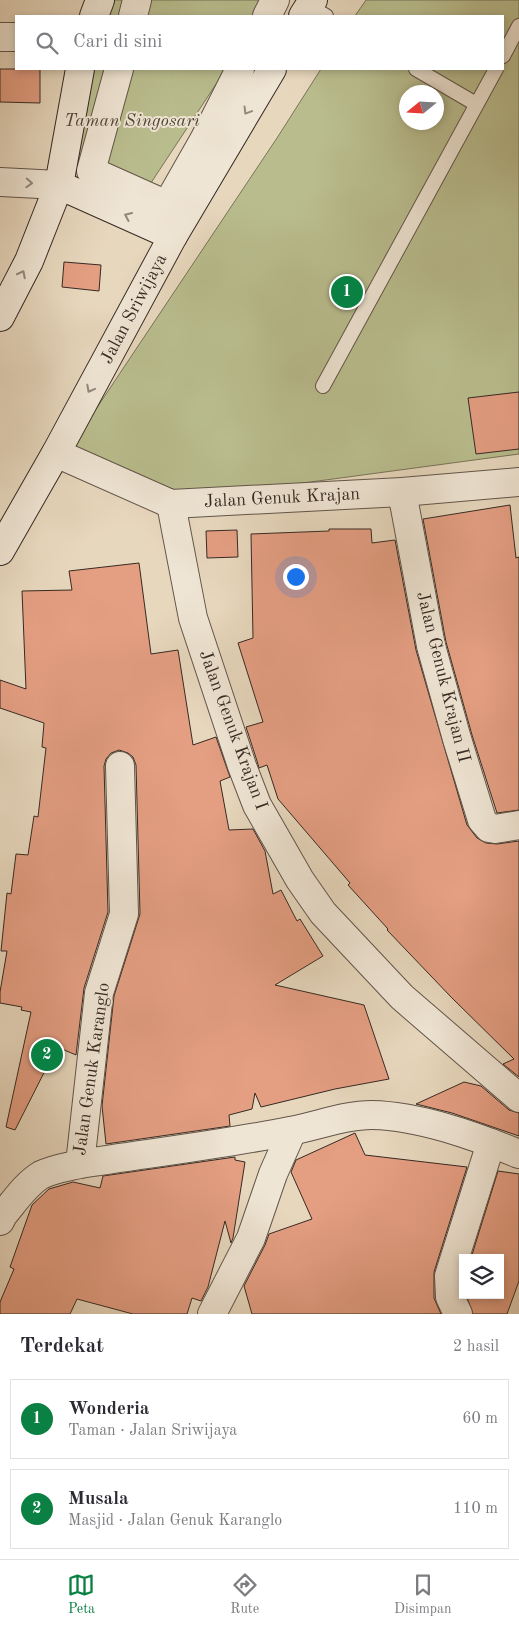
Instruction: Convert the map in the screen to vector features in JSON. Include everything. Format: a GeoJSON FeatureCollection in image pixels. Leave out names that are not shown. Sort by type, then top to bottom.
{"type":"FeatureCollection","features":[{"type":"Feature","properties":{"kind":"street"},"geometry":{"type":"LineString","coordinates":[[94,15],[100,0]]}},
{"type":"Feature","properties":{"kind":"street"},"geometry":{"type":"LineString","coordinates":[[133,15],[137,0]]}},
{"type":"Feature","properties":{"kind":"street"},"geometry":{"type":"LineString","coordinates":[[268,15],[275,0]]}},
{"type":"Feature","properties":{"kind":"street"},"geometry":{"type":"LineString","coordinates":[[0,37],[15,37]]}},
{"type":"Feature","properties":{"kind":"street"},"geometry":{"type":"LineString","coordinates":[[0,318],[29,261],[59,185],[80,70]]}},
{"type":"Feature","properties":{"kind":"street"},"geometry":{"type":"LineString","coordinates":[[119,70],[91,171],[167,205],[204,140],[239,70]]}},
{"type":"Feature","properties":{"kind":"street","name":"Jalan Sriwijaya"},"geometry":{"type":"LineString","coordinates":[[0,551],[56,453],[173,236],[271,70]]}},
{"type":"Feature","properties":{"kind":"street"},"geometry":{"type":"LineString","coordinates":[[0,182],[59,185],[173,236]]}},
{"type":"Feature","properties":{"kind":"street","name":"Jalan Genuk Krajan"},"geometry":{"type":"LineString","coordinates":[[56,453],[172,504],[402,492],[519,482]]}},
{"type":"Feature","properties":{"kind":"street","name":"Jalan Genuk Krajan II"},"geometry":{"type":"LineString","coordinates":[[402,492],[431,646],[482,820],[489,828],[495,829],[519,824]]}},
{"type":"Feature","properties":{"kind":"street","name":"Jalan Genuk Krajan I"},"geometry":{"type":"LineString","coordinates":[[172,504],[193,618],[242,766],[257,806],[300,880],[323,913],[402,997],[519,1098]]}},
{"type":"Feature","properties":{"kind":"street","name":"Jalan Genuk Karanglo"},"geometry":{"type":"LineString","coordinates":[[80,1164],[99,993],[124,914],[120,766]]}},
{"type":"Feature","properties":{"kind":"street","name":"Jalan Genuk Karanglo"},"geometry":{"type":"LineString","coordinates":[[1,1217],[32,1182],[51,1171],[80,1164],[292,1131],[327,1121],[360,1115],[388,1116],[437,1126],[492,1143],[519,1154]]}},
{"type":"Feature","properties":{"kind":"street"},"geometry":{"type":"LineString","coordinates":[[212,1314],[251,1238],[273,1174],[292,1131]]}},
{"type":"Feature","properties":{"kind":"street"},"geometry":{"type":"LineString","coordinates":[[458,1314],[450,1297],[449,1276],[492,1143]]}},
{"type":"Feature","properties":{"kind":"lane"},"geometry":{"type":"LineString","coordinates":[[504,54],[519,26]]}},
{"type":"Feature","properties":{"kind":"lane"},"geometry":{"type":"LineString","coordinates":[[418,70],[476,104]]}},
{"type":"Feature","properties":{"kind":"lane"},"geometry":{"type":"LineString","coordinates":[[323,386],[495,70]]}},
{"type":"Feature","properties":{"kind":"green space"},"geometry":{"type":"Polygon","coordinates":[[[112,0],[272,0],[262,15],[104,15],[112,0]]]}},
{"type":"Feature","properties":{"kind":"green space"},"geometry":{"type":"Polygon","coordinates":[[[366,0],[519,0],[519,454],[184,499],[72,445],[320,70],[504,70],[504,15],[356,15],[366,0]]]}},
{"type":"Feature","properties":{"kind":"green space","name":"Taman Singosari"},"geometry":{"type":"Polygon","coordinates":[[[90,70],[225,70],[139,201],[72,167],[90,70]]]}},
{"type":"Feature","properties":{"kind":"building"},"geometry":{"type":"Polygon","coordinates":[[[0,69],[40,70],[40,103],[0,102],[0,69]]]}},
{"type":"Feature","properties":{"kind":"building"},"geometry":{"type":"Polygon","coordinates":[[[64,262],[101,265],[99,291],[62,287],[64,262]]]}},
{"type":"Feature","properties":{"kind":"building"},"geometry":{"type":"Polygon","coordinates":[[[519,392],[519,449],[476,454],[468,398],[519,392]]]}},
{"type":"Feature","properties":{"kind":"building"},"geometry":{"type":"Polygon","coordinates":[[[510,505],[516,558],[519,557],[519,810],[497,813],[472,735],[446,642],[423,519],[510,505]]]}},
{"type":"Feature","properties":{"kind":"building"},"geometry":{"type":"Polygon","coordinates":[[[329,529],[371,529],[372,543],[395,540],[416,650],[467,825],[477,838],[486,843],[497,844],[519,841],[519,1077],[503,1064],[514,1059],[387,930],[348,885],[350,883],[278,799],[267,765],[259,768],[246,727],[263,722],[238,643],[253,638],[251,534],[329,531],[329,529]]]}},
{"type":"Feature","properties":{"kind":"building"},"geometry":{"type":"Polygon","coordinates":[[[237,530],[238,557],[207,558],[206,531],[237,530]]]}},
{"type":"Feature","properties":{"kind":"building"},"geometry":{"type":"Polygon","coordinates":[[[139,563],[151,654],[178,650],[193,745],[216,737],[230,777],[220,781],[229,830],[253,829],[265,851],[273,894],[281,890],[297,921],[300,919],[323,956],[275,985],[364,1005],[389,1079],[335,1089],[261,1107],[255,1093],[252,1109],[229,1115],[230,1126],[106,1144],[102,1106],[114,996],[140,914],[136,765],[133,757],[119,750],[111,753],[106,759],[104,766],[108,912],[84,988],[76,1055],[57,1047],[15,1130],[6,1127],[31,1012],[21,1010],[22,1007],[0,1003],[7,951],[1,951],[7,893],[11,894],[16,854],[28,855],[34,816],[38,817],[46,748],[42,747],[44,723],[0,708],[0,680],[26,689],[22,591],[72,590],[69,571],[139,563]]]}},
{"type":"Feature","properties":{"kind":"building"},"geometry":{"type":"Polygon","coordinates":[[[464,1082],[481,1086],[509,1110],[519,1113],[519,1136],[452,1113],[416,1104],[464,1082]]]}},
{"type":"Feature","properties":{"kind":"building"},"geometry":{"type":"Polygon","coordinates":[[[355,1133],[365,1155],[467,1167],[434,1272],[434,1298],[441,1314],[252,1314],[244,1286],[269,1234],[312,1219],[291,1172],[296,1160],[355,1133]]]}},
{"type":"Feature","properties":{"kind":"building"},"geometry":{"type":"Polygon","coordinates":[[[235,1157],[235,1160],[245,1162],[233,1238],[231,1243],[225,1221],[208,1287],[201,1301],[192,1298],[187,1314],[133,1314],[77,1299],[70,1314],[0,1314],[0,1302],[14,1269],[10,1267],[32,1205],[49,1189],[73,1182],[100,1188],[103,1176],[235,1157]]]}},
{"type":"Feature","properties":{"kind":"building"},"geometry":{"type":"Polygon","coordinates":[[[498,1171],[519,1174],[519,1281],[507,1314],[473,1314],[467,1299],[504,1299],[504,1254],[472,1254],[498,1171]]]}},
{"type":"Feature","properties":{"kind":"place","name":"Wonderia"},"geometry":{"type":"Point","coordinates":[347,292]}},
{"type":"Feature","properties":{"kind":"place","name":"Musala"},"geometry":{"type":"Point","coordinates":[47,1055]}}]}
